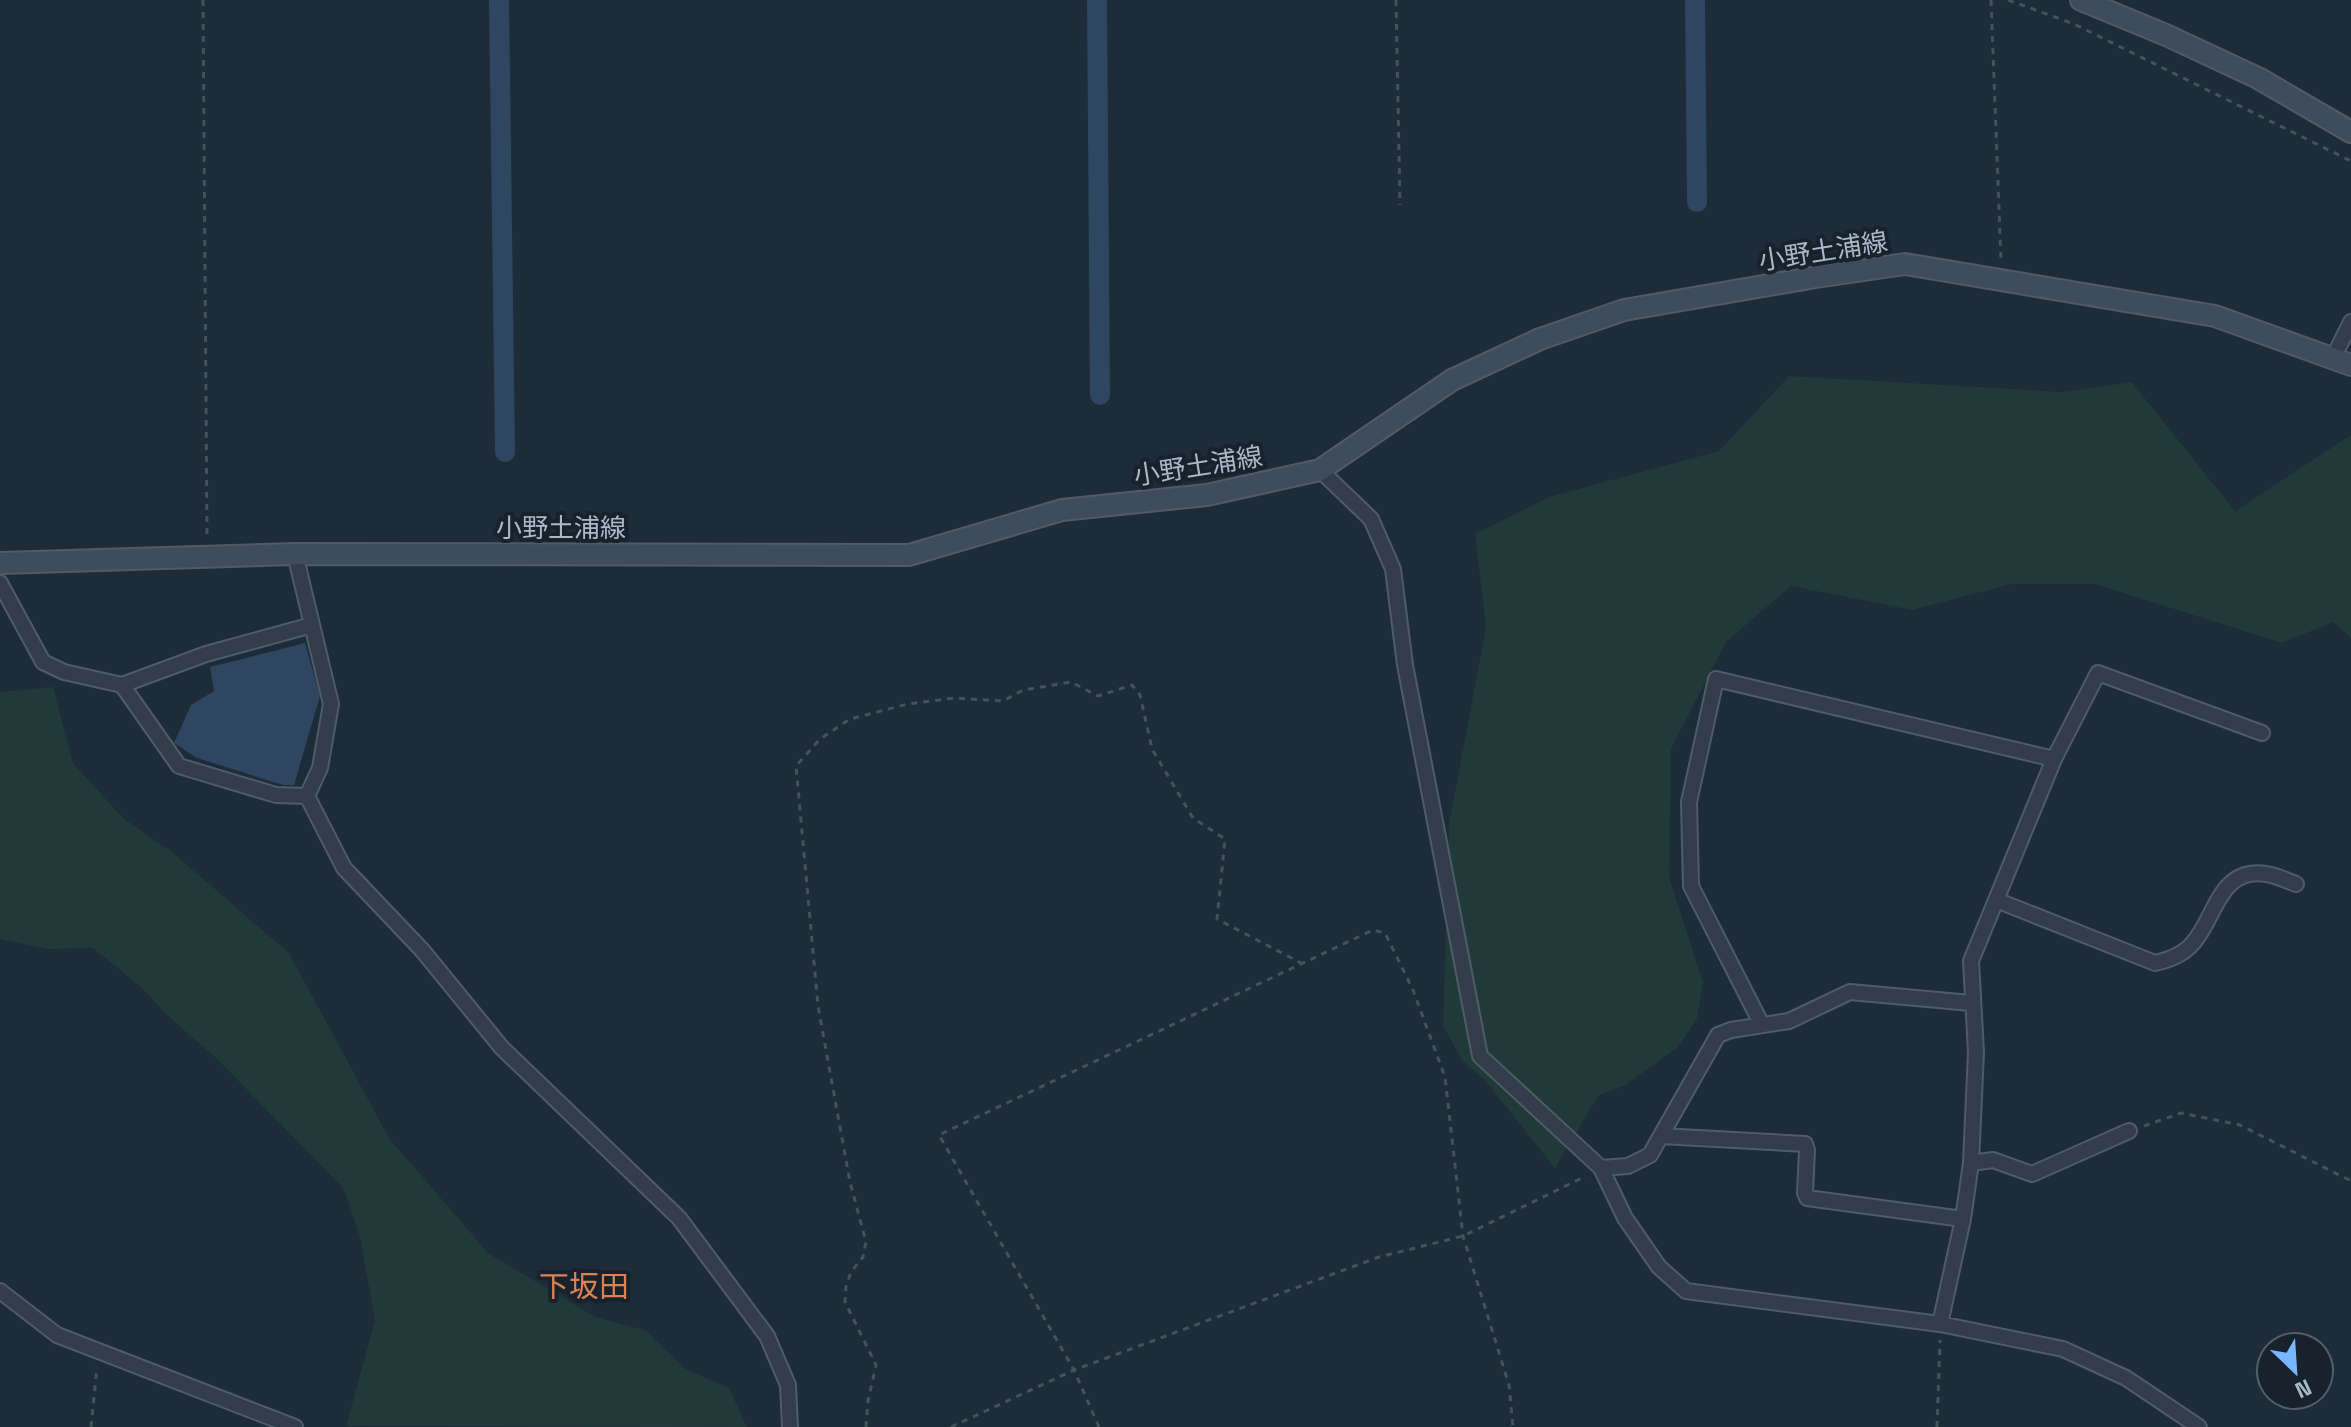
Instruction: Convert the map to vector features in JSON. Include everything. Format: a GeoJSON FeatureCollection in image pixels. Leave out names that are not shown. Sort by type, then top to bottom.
{"type":"FeatureCollection","features":[{"type":"Feature","properties":{"kind":"main road"},"geometry":{"type":"LineString","coordinates":[[2081,0],[2258,78],[2351,132]]}},
{"type":"Feature","properties":{"kind":"main road","name":"小野土浦線"},"geometry":{"type":"LineString","coordinates":[[0,563],[295,554],[909,555],[1062,510],[1207,495],[1320,470],[1452,380],[1540,339],[1624,310],[1905,264],[2215,316],[2342,362]]}},
{"type":"Feature","properties":{"kind":"street"},"geometry":{"type":"LineString","coordinates":[[2342,362],[2351,322]]}},
{"type":"Feature","properties":{"kind":"street"},"geometry":{"type":"LineString","coordinates":[[1320,470],[1371,519],[1393,569],[1405,665],[1480,1056],[1601,1168],[1625,1218],[1659,1267],[1686,1291],[1940,1324],[2063,1349],[2126,1378],[2199,1427]]}},
{"type":"Feature","properties":{"kind":"street"},"geometry":{"type":"LineString","coordinates":[[295,554],[331,704],[320,768],[307,796]]}},
{"type":"Feature","properties":{"kind":"street"},"geometry":{"type":"LineString","coordinates":[[0,583],[43,662],[64,672],[122,685],[206,654],[312,625]]}},
{"type":"Feature","properties":{"kind":"street"},"geometry":{"type":"LineString","coordinates":[[1940,1324],[1963,1219],[1971,1163],[1976,1052],[1971,961],[2054,759],[2098,673],[2262,733]]}},
{"type":"Feature","properties":{"kind":"street"},"geometry":{"type":"LineString","coordinates":[[1762,1025],[1691,886],[1689,802],[1716,679],[2054,759]]}},
{"type":"Feature","properties":{"kind":"street"},"geometry":{"type":"LineString","coordinates":[[122,685],[179,766],[276,795],[307,796]]}},
{"type":"Feature","properties":{"kind":"street"},"geometry":{"type":"LineString","coordinates":[[307,796],[344,868],[422,950],[502,1048],[679,1218],[767,1336],[788,1385],[790,1427]]}},
{"type":"Feature","properties":{"kind":"street"},"geometry":{"type":"LineString","coordinates":[[1996,900],[2155,963],[2173,959],[2194,943],[2225,887],[2242,876],[2265,874],[2296,884]]}},
{"type":"Feature","properties":{"kind":"street"},"geometry":{"type":"LineString","coordinates":[[1601,1168],[1628,1166],[1650,1155],[1718,1035],[1789,1021],[1850,992],[1971,1003]]}},
{"type":"Feature","properties":{"kind":"street"},"geometry":{"type":"LineString","coordinates":[[1971,1163],[1993,1160],[2032,1174],[2129,1131]]}},
{"type":"Feature","properties":{"kind":"street"},"geometry":{"type":"LineString","coordinates":[[1661,1136],[1805,1144],[1807,1198],[1963,1219]]}},
{"type":"Feature","properties":{"kind":"street"},"geometry":{"type":"LineString","coordinates":[[0,1291],[57,1335],[295,1427]]}},
{"type":"Feature","properties":{"kind":"path"},"geometry":{"type":"LineString","coordinates":[[203,0],[207,558]]}},
{"type":"Feature","properties":{"kind":"path"},"geometry":{"type":"LineString","coordinates":[[1396,0],[1400,205]]}},
{"type":"Feature","properties":{"kind":"path"},"geometry":{"type":"LineString","coordinates":[[1991,0],[2002,281]]}},
{"type":"Feature","properties":{"kind":"path"},"geometry":{"type":"LineString","coordinates":[[2008,0],[2074,24],[2351,161]]}},
{"type":"Feature","properties":{"kind":"path"},"geometry":{"type":"LineString","coordinates":[[866,1427],[876,1365],[845,1302],[846,1286],[851,1272],[863,1257],[866,1242],[850,1182],[818,1006],[796,766],[820,739],[850,719],[908,704],[954,698],[1003,701],[1023,690],[1071,682],[1098,696],[1132,685],[1140,695],[1152,749],[1193,818],[1225,839],[1217,919],[1301,963]]}},
{"type":"Feature","properties":{"kind":"path"},"geometry":{"type":"LineString","coordinates":[[1099,1427],[1074,1370],[939,1135],[1373,930],[1385,933],[1413,990],[1445,1077],[1463,1236],[1509,1385],[1513,1427]]}},
{"type":"Feature","properties":{"kind":"path"},"geometry":{"type":"LineString","coordinates":[[2129,1131],[2181,1113],[2240,1125],[2351,1181]]}},
{"type":"Feature","properties":{"kind":"path"},"geometry":{"type":"LineString","coordinates":[[951,1427],[1074,1370],[1379,1257],[1463,1236],[1601,1168]]}},
{"type":"Feature","properties":{"kind":"path"},"geometry":{"type":"LineString","coordinates":[[1937,1427],[1940,1324]]}},
{"type":"Feature","properties":{"kind":"path"},"geometry":{"type":"LineString","coordinates":[[91,1427],[99,1352]]}},
{"type":"Feature","properties":{"kind":"green space"},"geometry":{"type":"Polygon","coordinates":[[[1789,376],[2062,392],[2132,382],[2235,511],[2351,435],[2351,638],[2333,622],[2282,643],[2095,584],[2012,584],[1912,610],[1791,586],[1726,642],[1671,749],[1669,877],[1703,982],[1697,1019],[1678,1047],[1624,1086],[1599,1095],[1555,1168],[1487,1083],[1462,1060],[1443,1026],[1449,824],[1486,627],[1475,534],[1549,497],[1719,451],[1789,376]]]}},
{"type":"Feature","properties":{"kind":"green space"},"geometry":{"type":"Polygon","coordinates":[[[53,687],[73,763],[123,818],[173,853],[289,953],[389,1138],[488,1253],[595,1317],[645,1330],[687,1370],[729,1388],[747,1427],[346,1426],[375,1320],[360,1237],[344,1189],[218,1060],[142,988],[93,948],[48,949],[0,939],[0,692],[53,687]]]}},
{"type":"Feature","properties":{"kind":"water"},"geometry":{"type":"Polygon","coordinates":[[[305,643],[320,696],[294,785],[283,785],[197,758],[174,743],[191,705],[214,691],[210,667],[305,643]]]}},
{"type":"Feature","properties":{"kind":"waterway"},"geometry":{"type":"LineString","coordinates":[[499,0],[505,452]]}},
{"type":"Feature","properties":{"kind":"waterway"},"geometry":{"type":"LineString","coordinates":[[1097,0],[1100,395]]}},
{"type":"Feature","properties":{"kind":"waterway"},"geometry":{"type":"LineString","coordinates":[[1695,0],[1697,202]]}},
{"type":"Feature","properties":{"kind":"district","name":"下坂田"},"geometry":{"type":"Point","coordinates":[584,1286]}}]}
